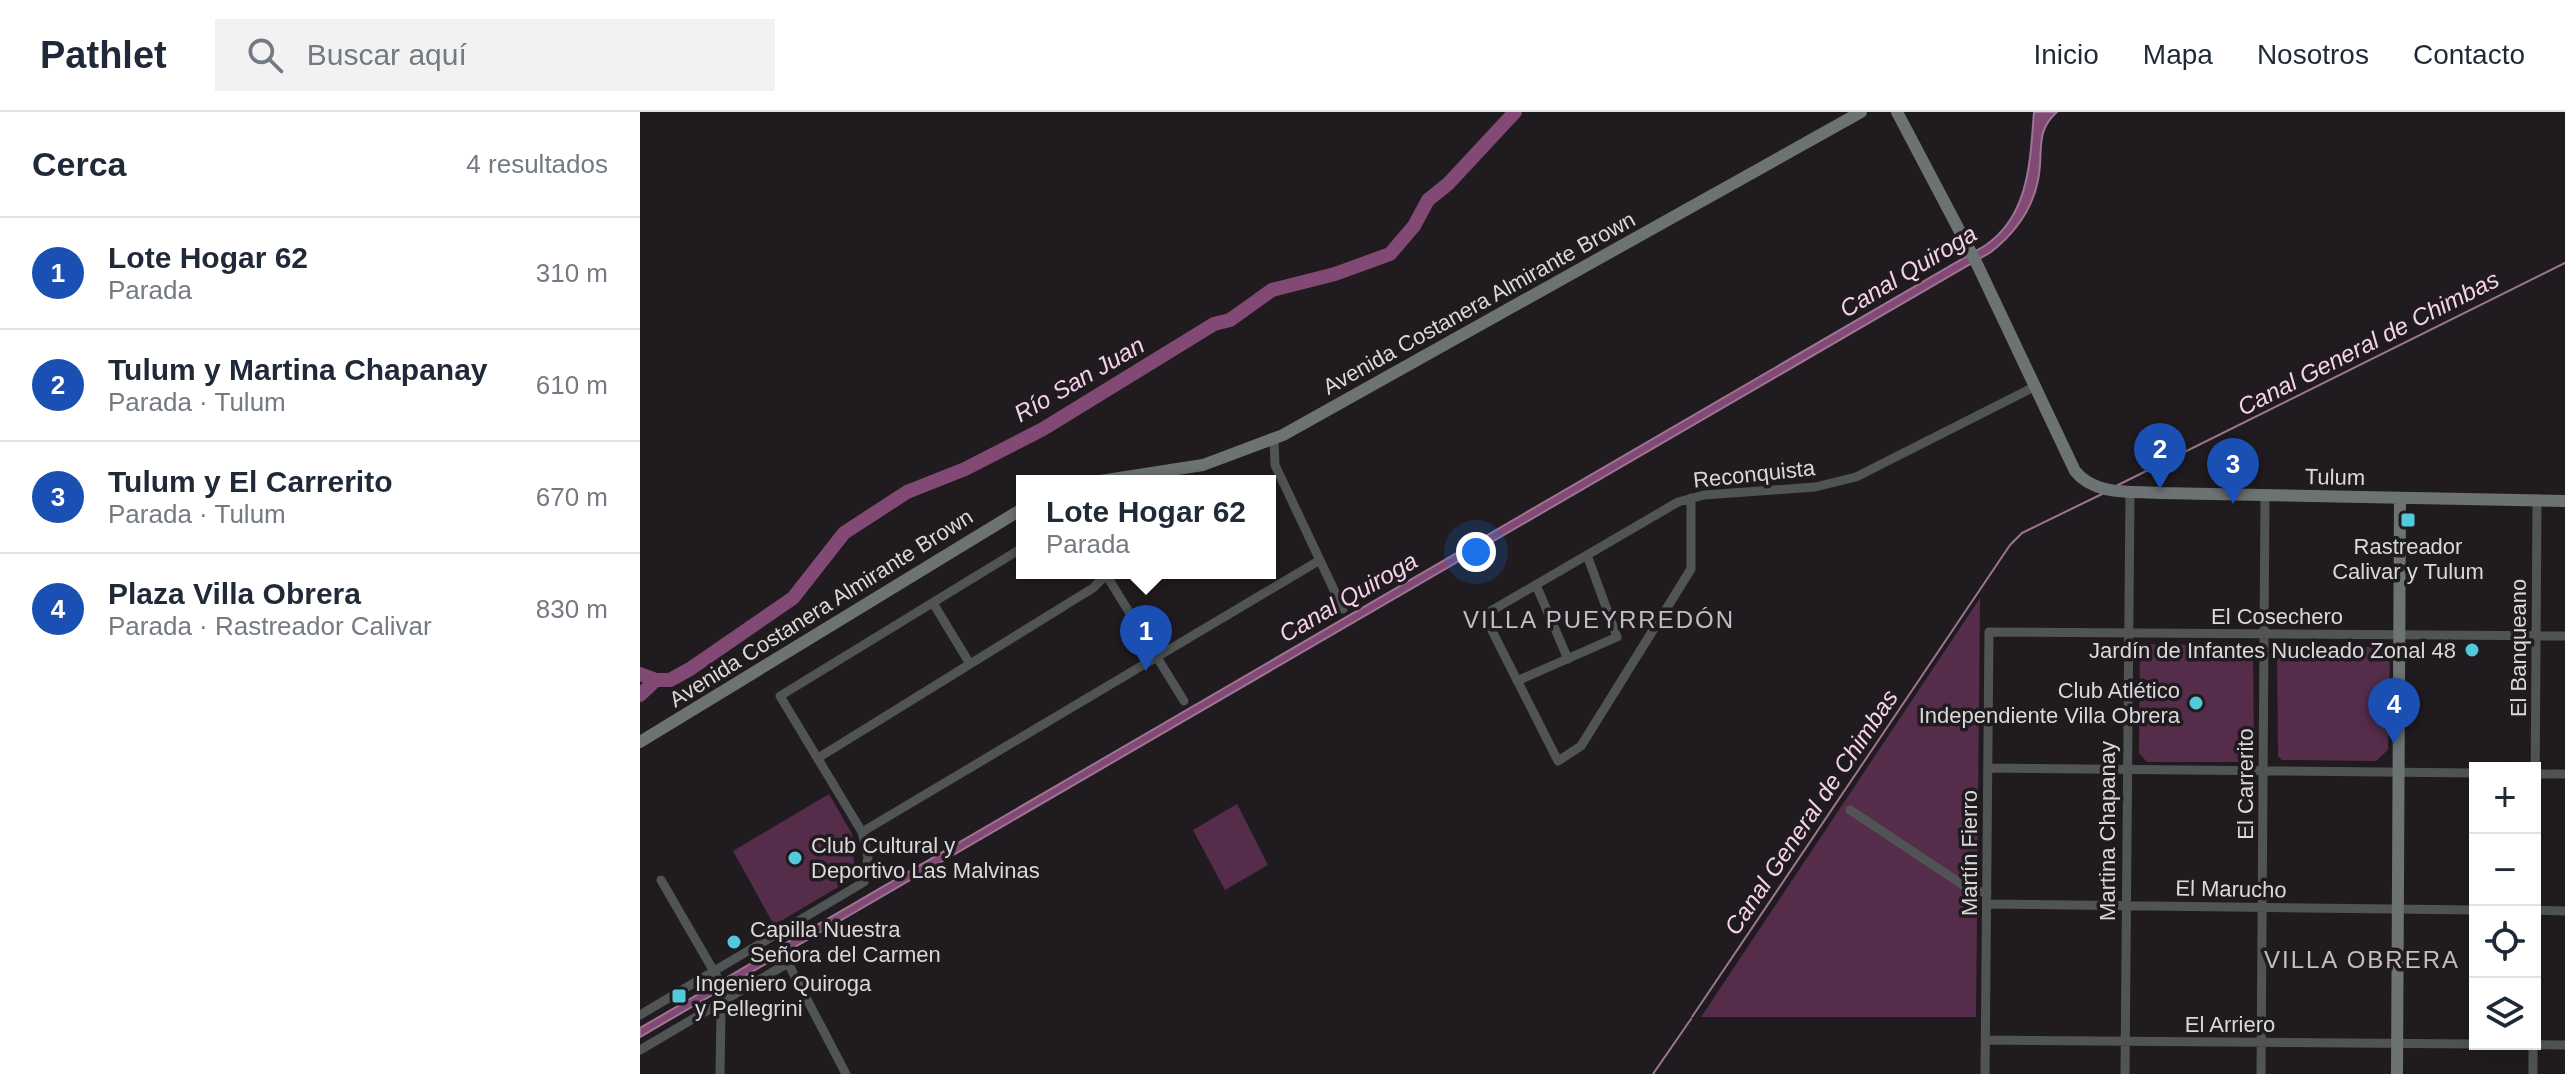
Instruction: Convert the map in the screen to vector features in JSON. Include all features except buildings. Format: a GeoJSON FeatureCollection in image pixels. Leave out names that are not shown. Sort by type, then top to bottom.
{"type":"FeatureCollection","features":[{"type":"Feature","properties":{"kind":"main road","name":"Avenida Costanera Almirante Brown"},"geometry":{"type":"LineString","coordinates":[[1139,475],[1203,465],[1274,440],[1861,112]]}},
{"type":"Feature","properties":{"kind":"main road"},"geometry":{"type":"LineString","coordinates":[[1897,112],[2036,386]]}},
{"type":"Feature","properties":{"kind":"main road","name":"Tulum"},"geometry":{"type":"LineString","coordinates":[[2036,386],[2075,471],[2090,484],[2108,490],[2565,501]]}},
{"type":"Feature","properties":{"kind":"main road"},"geometry":{"type":"LineString","coordinates":[[2397,1074],[2400,498]]}},
{"type":"Feature","properties":{"kind":"main road","name":"Avenida Costanera Almirante Brown"},"geometry":{"type":"LineString","coordinates":[[640,742],[1016,513]]}},
{"type":"Feature","properties":{"kind":"street","name":"Reconquista"},"geometry":{"type":"LineString","coordinates":[[1517,681],[1484,615],[1587,555],[1691,498],[1815,487],[1856,477],[2036,386]]}},
{"type":"Feature","properties":{"kind":"street"},"geometry":{"type":"LineString","coordinates":[[1274,440],[1275,465],[1343,609]]}},
{"type":"Feature","properties":{"kind":"street","name":"Martina Chapanay"},"geometry":{"type":"LineString","coordinates":[[2125,1074],[2130,491]]}},
{"type":"Feature","properties":{"kind":"street","name":"El Carrerito"},"geometry":{"type":"LineString","coordinates":[[2261,1074],[2265,495]]}},
{"type":"Feature","properties":{"kind":"street"},"geometry":{"type":"LineString","coordinates":[[1587,555],[1617,637],[1517,681],[1558,761],[1581,746],[1691,569],[1691,498]]}},
{"type":"Feature","properties":{"kind":"street","name":"El Banqueano"},"geometry":{"type":"LineString","coordinates":[[2535,762],[2537,501]]}},
{"type":"Feature","properties":{"kind":"street"},"geometry":{"type":"LineString","coordinates":[[640,1015],[720,980],[861,886],[868,865],[862,832],[780,696],[1016,552]]}},
{"type":"Feature","properties":{"kind":"street"},"geometry":{"type":"LineString","coordinates":[[862,832],[1320,560]]}},
{"type":"Feature","properties":{"kind":"street"},"geometry":{"type":"LineString","coordinates":[[818,758],[1093,588],[1101,579]]}},
{"type":"Feature","properties":{"kind":"street"},"geometry":{"type":"LineString","coordinates":[[1110,579],[1184,701]]}},
{"type":"Feature","properties":{"kind":"street"},"geometry":{"type":"LineString","coordinates":[[1536,585],[1568,659]]}},
{"type":"Feature","properties":{"kind":"street"},"geometry":{"type":"LineString","coordinates":[[933,603],[970,664]]}},
{"type":"Feature","properties":{"kind":"street","name":"El Cosechero"},"geometry":{"type":"LineString","coordinates":[[1989,632],[2565,636]]}},
{"type":"Feature","properties":{"kind":"street","name":"Martín Fierro"},"geometry":{"type":"LineString","coordinates":[[1985,1074],[1989,632]]}},
{"type":"Feature","properties":{"kind":"street"},"geometry":{"type":"LineString","coordinates":[[1988,768],[2469,773]]}},
{"type":"Feature","properties":{"kind":"street"},"geometry":{"type":"LineString","coordinates":[[2541,774],[2565,774]]}},
{"type":"Feature","properties":{"kind":"street"},"geometry":{"type":"LineString","coordinates":[[1850,810],[1972,891],[1987,892]]}},
{"type":"Feature","properties":{"kind":"street"},"geometry":{"type":"LineString","coordinates":[[661,880],[720,980],[724,1000],[721,1011],[720,1074]]}},
{"type":"Feature","properties":{"kind":"street","name":"El Marucho"},"geometry":{"type":"LineString","coordinates":[[1987,904],[2469,910]]}},
{"type":"Feature","properties":{"kind":"street"},"geometry":{"type":"LineString","coordinates":[[2541,910],[2565,911]]}},
{"type":"Feature","properties":{"kind":"street"},"geometry":{"type":"LineString","coordinates":[[640,1050],[788,963],[846,1074]]}},
{"type":"Feature","properties":{"kind":"street","name":"El Arriero"},"geometry":{"type":"LineString","coordinates":[[1986,1040],[2469,1044]]}},
{"type":"Feature","properties":{"kind":"street","name":"El Arriero"},"geometry":{"type":"LineString","coordinates":[[2541,1044],[2565,1045]]}},
{"type":"Feature","properties":{"kind":"street"},"geometry":{"type":"LineString","coordinates":[[2533,1050],[2533,1074]]}},
{"type":"Feature","properties":{"kind":"shaded area"},"geometry":{"type":"Polygon","coordinates":[[[2034,112],[2057,112],[2042,135],[2040,170],[2032,202],[2008,237],[1991,252],[640,1037],[640,1028],[1986,245],[2012,218],[2019,202],[2029,167],[2034,112]]]}},
{"type":"Feature","properties":{"kind":"shaded area"},"geometry":{"type":"Polygon","coordinates":[[[1980,598],[1976,1017],[1701,1017],[1980,598]]]}},
{"type":"Feature","properties":{"kind":"shaded area","name":"Club Atlético Independiente Villa Obrera"},"geometry":{"type":"Polygon","coordinates":[[[2140,644],[2248,646],[2253,650],[2254,756],[2249,762],[2147,762],[2139,753],[2140,644]]]}},
{"type":"Feature","properties":{"kind":"shaded area"},"geometry":{"type":"Polygon","coordinates":[[[2281,647],[2386,647],[2390,651],[2388,750],[2376,761],[2282,760],[2278,756],[2277,651],[2281,647]]]}},
{"type":"Feature","properties":{"kind":"shaded area","name":"Club Cultural y Deportivo Las Malvinas"},"geometry":{"type":"Polygon","coordinates":[[[829,794],[852,834],[855,877],[774,925],[733,851],[829,794]]]}},
{"type":"Feature","properties":{"kind":"shaded area"},"geometry":{"type":"Polygon","coordinates":[[[1237,804],[1268,865],[1225,890],[1193,830],[1237,804]]]}},
{"type":"Feature","properties":{"kind":"waterway","name":"Río San Juan"},"geometry":{"type":"LineString","coordinates":[[640,674],[656,680],[670,680],[690,669],[793,598],[844,533],[907,492],[965,469],[1043,429],[1214,324],[1230,320],[1272,290],[1335,274],[1390,254],[1414,226],[1428,200],[1448,184],[1515,112]]}},
{"type":"Feature","properties":{"kind":"waterway","name":"Canal General de Chimbas"},"geometry":{"type":"LineString","coordinates":[[2118,485],[2565,263]]}},
{"type":"Feature","properties":{"kind":"waterway","name":"Canal General de Chimbas"},"geometry":{"type":"LineString","coordinates":[[1692,1017],[2010,545],[2022,533],[2102,494]]}},
{"type":"Feature","properties":{"kind":"waterway","name":"Río San Juan"},"geometry":{"type":"LineString","coordinates":[[640,695],[656,680]]}},
{"type":"Feature","properties":{"kind":"waterway","name":"Canal General de Chimbas"},"geometry":{"type":"LineString","coordinates":[[1653,1074],[1691,1019]]}},
{"type":"Feature","properties":{"kind":"place","name":"Tulum y Martina Chapanay"},"geometry":{"type":"Point","coordinates":[2160,489]}},
{"type":"Feature","properties":{"kind":"place","name":"Tulum y El Carrerito"},"geometry":{"type":"Point","coordinates":[2233,504]}},
{"type":"Feature","properties":{"kind":"place","name":"Rastreador Calivar y Tulum"},"geometry":{"type":"Point","coordinates":[2408,520]}},
{"type":"Feature","properties":{"kind":"place","name":"Jardín de Infantes Nucleado Zonal 48"},"geometry":{"type":"Point","coordinates":[2472,650]}},
{"type":"Feature","properties":{"kind":"place","name":"Lote Hogar 62"},"geometry":{"type":"Point","coordinates":[1146,671]}},
{"type":"Feature","properties":{"kind":"place","name":"Club Atlético Independiente Villa Obrera"},"geometry":{"type":"Point","coordinates":[2196,703]}},
{"type":"Feature","properties":{"kind":"place","name":"Plaza Villa Obrera"},"geometry":{"type":"Point","coordinates":[2394,744]}},
{"type":"Feature","properties":{"kind":"place","name":"Club Cultural y Deportivo Las Malvinas"},"geometry":{"type":"Point","coordinates":[795,858]}},
{"type":"Feature","properties":{"kind":"place","name":"Capilla Nuestra Señora del Carmen"},"geometry":{"type":"Point","coordinates":[734,942]}},
{"type":"Feature","properties":{"kind":"place","name":"Ingeniero Quiroga y Pellegrini"},"geometry":{"type":"Point","coordinates":[679,996]}},
{"type":"Feature","properties":{"kind":"district","name":"VILLA PUEYRREDÓN"},"geometry":{"type":"Point","coordinates":[1599,619]}},
{"type":"Feature","properties":{"kind":"district","name":"VILLA OBRERA"},"geometry":{"type":"Point","coordinates":[2362,959]}},
{"type":"Feature","properties":{"kind":"water label","name":"Canal Quiroga"},"geometry":{"type":"Point","coordinates":[1908,271]}},
{"type":"Feature","properties":{"kind":"water label","name":"Canal Quiroga"},"geometry":{"type":"Point","coordinates":[1348,597]}}]}
